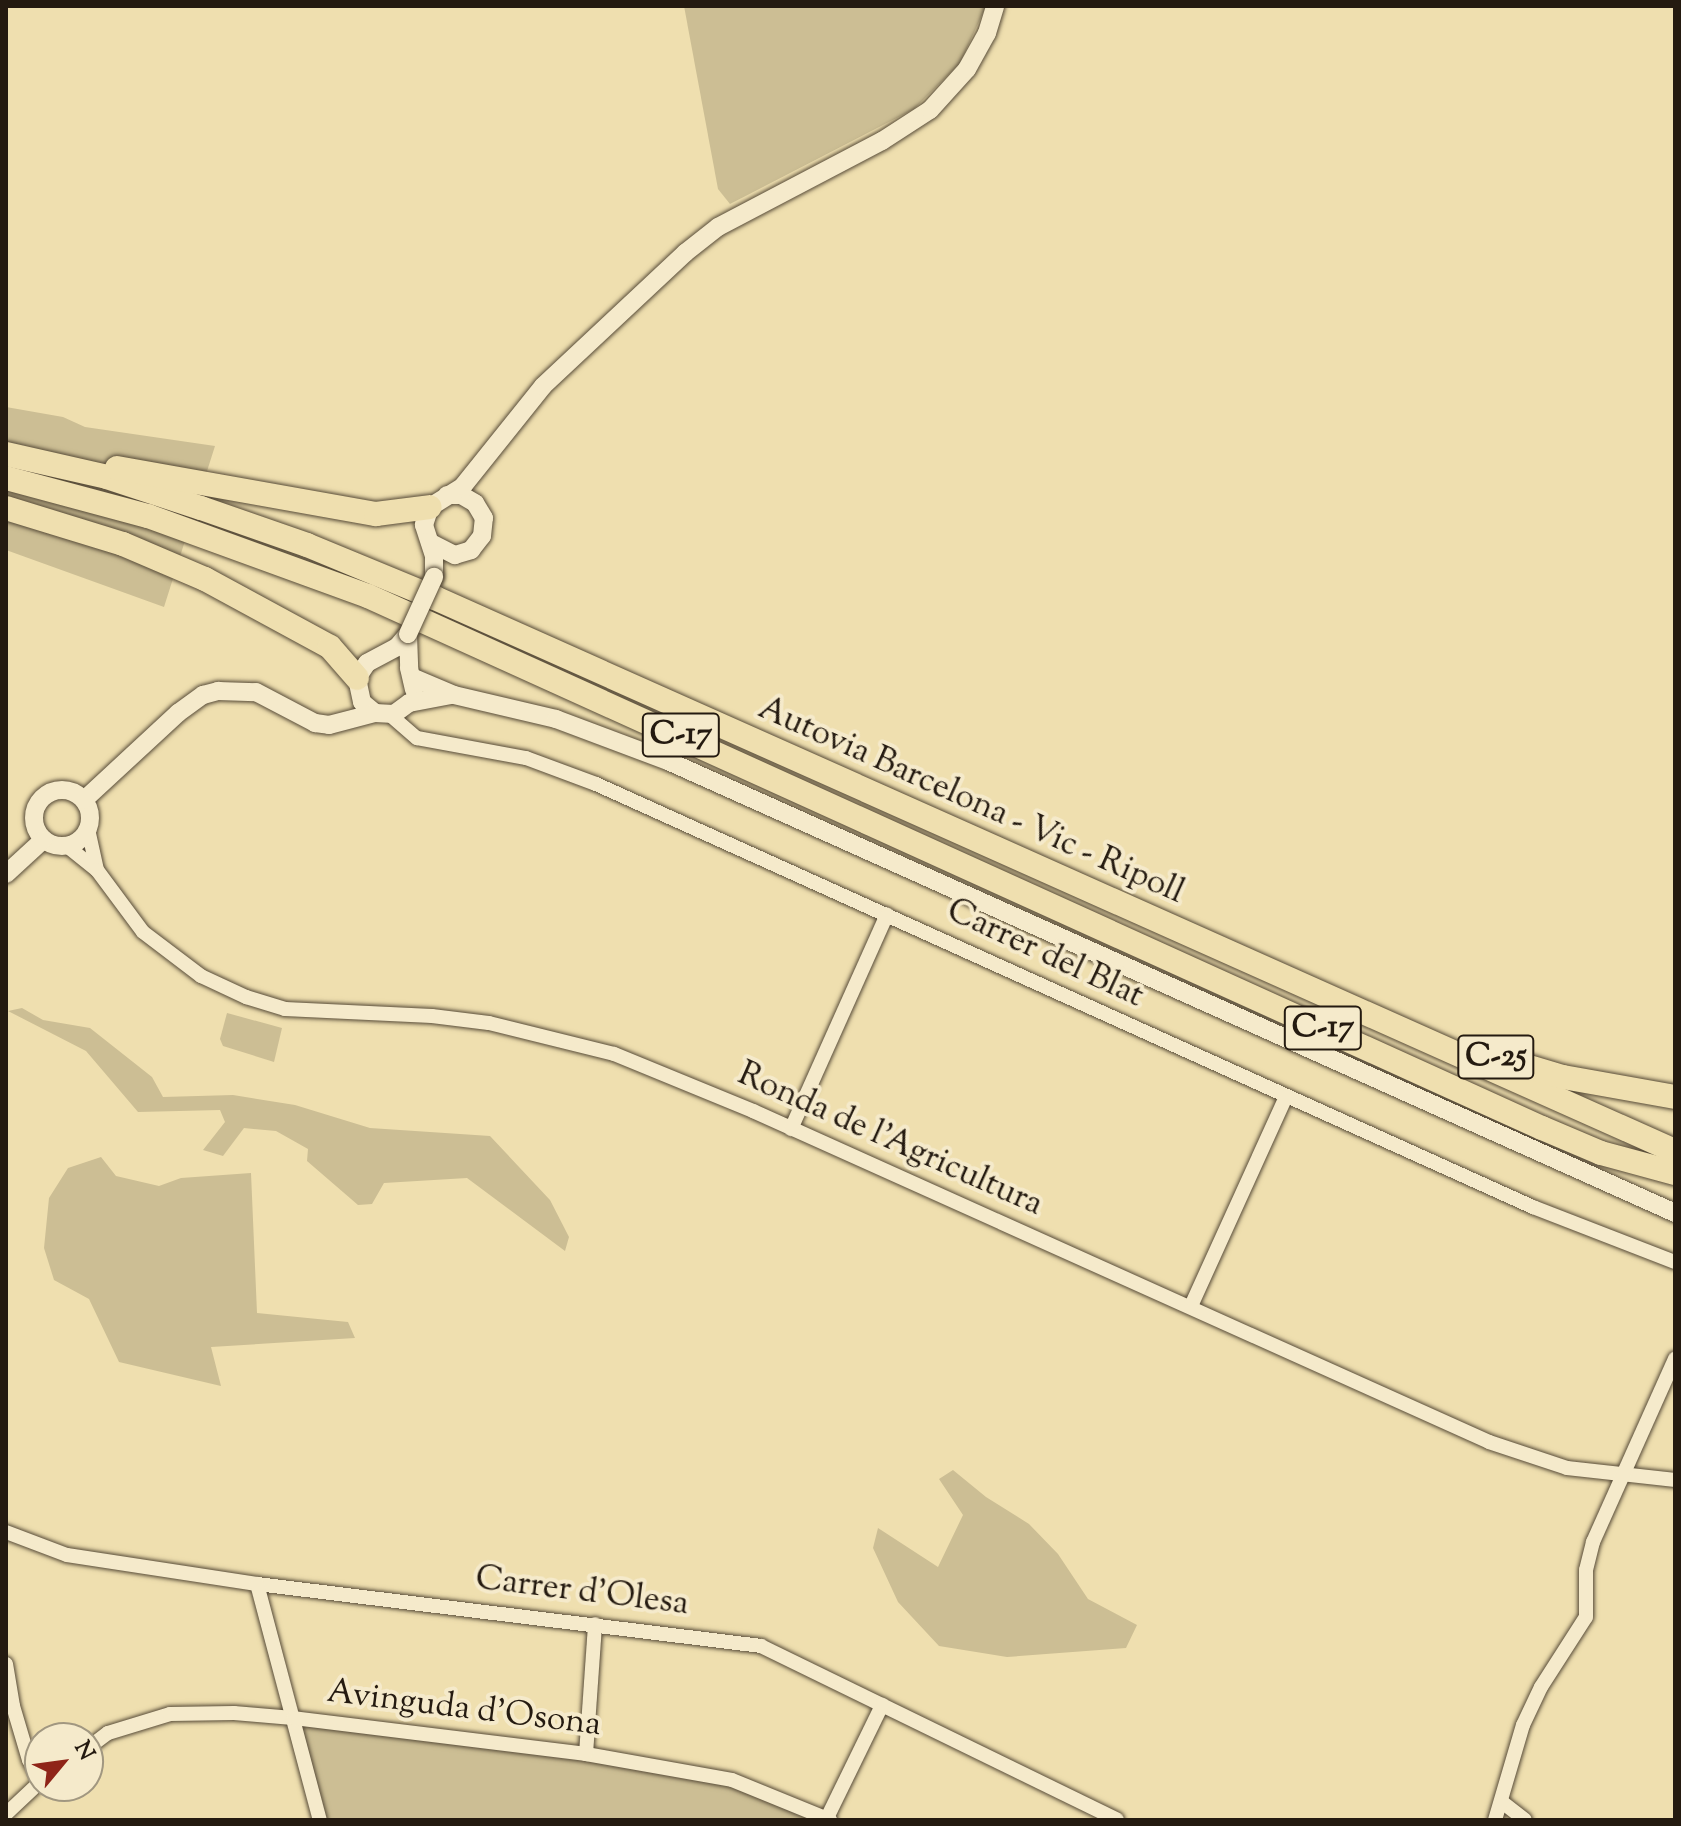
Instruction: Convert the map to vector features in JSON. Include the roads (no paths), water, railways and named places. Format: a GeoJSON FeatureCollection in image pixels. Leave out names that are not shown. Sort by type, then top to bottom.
{"type":"FeatureCollection","features":[{"type":"Feature","properties":{"kind":"highway","name":"Autovia Barcelona - Vic - Ripoll"},"geometry":{"type":"LineString","coordinates":[[6,454],[107,477],[307,545],[435,598],[1675,1151]]}},
{"type":"Feature","properties":{"kind":"highway"},"geometry":{"type":"LineString","coordinates":[[107,477],[118,468],[376,514],[437,502]]}},
{"type":"Feature","properties":{"kind":"highway","name":"Autovia Barcelona - Vic - Ripoll"},"geometry":{"type":"LineString","coordinates":[[6,478],[148,516],[368,596],[1601,1153],[1675,1173]]}},
{"type":"Feature","properties":{"kind":"highway"},"geometry":{"type":"LineString","coordinates":[[6,508],[123,544],[205,579],[330,647],[357,685]]}},
{"type":"Feature","properties":{"kind":"highway","name":"C-25"},"geometry":{"type":"LineString","coordinates":[[1427,1043],[1457,1045],[1563,1077],[1675,1097]]}},
{"type":"Feature","properties":{"kind":"highway"},"geometry":{"type":"LineString","coordinates":[[1601,1153],[1675,1189]]}},
{"type":"Feature","properties":{"kind":"street"},"geometry":{"type":"LineString","coordinates":[[434,577],[431,543],[424,525],[437,502],[463,486],[486,461],[543,386],[685,253],[718,227],[882,141],[930,110],[967,69],[987,33],[995,6]]}},
{"type":"Feature","properties":{"kind":"street"},"geometry":{"type":"LineString","coordinates":[[475,503],[486,461]]}},
{"type":"Feature","properties":{"kind":"street"},"geometry":{"type":"LineString","coordinates":[[329,725],[348,709],[367,663],[384,656],[408,634],[434,577],[455,555],[471,550],[482,536],[484,518],[475,503],[461,495],[437,502]]}},
{"type":"Feature","properties":{"kind":"street"},"geometry":{"type":"LineString","coordinates":[[431,543],[455,555]]}},
{"type":"Feature","properties":{"kind":"street"},"geometry":{"type":"LineString","coordinates":[[408,634],[413,695],[409,703]]}},
{"type":"Feature","properties":{"kind":"street"},"geometry":{"type":"LineString","coordinates":[[384,656],[399,659],[411,673],[454,695],[556,719],[668,761],[1675,1213]]}},
{"type":"Feature","properties":{"kind":"street"},"geometry":{"type":"LineString","coordinates":[[357,685],[362,702],[382,714]]}},
{"type":"Feature","properties":{"kind":"street"},"geometry":{"type":"LineString","coordinates":[[84,800],[178,713],[203,695],[229,689],[256,692],[315,723],[329,725],[382,714],[409,703],[454,695]]}},
{"type":"Feature","properties":{"kind":"street","name":"Carrer del Blat"},"geometry":{"type":"LineString","coordinates":[[382,714],[417,738],[526,758],[596,784],[656,814],[887,914],[1533,1207],[1675,1262]]}},
{"type":"Feature","properties":{"kind":"street"},"geometry":{"type":"LineString","coordinates":[[60,790],[73,792],[84,800],[90,814],[88,829],[79,840],[67,846],[55,846],[43,840],[34,822],[35,809],[42,798],[60,790]]}},
{"type":"Feature","properties":{"kind":"street","name":"Ronda de l'Agricultura"},"geometry":{"type":"LineString","coordinates":[[88,829],[97,870]]}},
{"type":"Feature","properties":{"kind":"street"},"geometry":{"type":"LineString","coordinates":[[6,874],[43,840]]}},
{"type":"Feature","properties":{"kind":"street","name":"Ronda de l'Agricultura"},"geometry":{"type":"LineString","coordinates":[[67,846],[97,870],[143,932],[201,976],[246,997],[285,1009],[432,1016],[541,1033],[637,1061],[1191,1306],[1489,1442],[1567,1468],[1675,1480]]}},
{"type":"Feature","properties":{"kind":"street"},"geometry":{"type":"LineString","coordinates":[[791,1129],[887,914]]}},
{"type":"Feature","properties":{"kind":"street"},"geometry":{"type":"LineString","coordinates":[[1191,1306],[1286,1097]]}},
{"type":"Feature","properties":{"kind":"street"},"geometry":{"type":"LineString","coordinates":[[1495,1820],[1523,1725],[1541,1687],[1586,1617],[1589,1557],[1675,1359]]}},
{"type":"Feature","properties":{"kind":"street","name":"Carrer d'Olesa"},"geometry":{"type":"LineString","coordinates":[[7,1534],[67,1555],[257,1584],[761,1646],[1117,1820]]}},
{"type":"Feature","properties":{"kind":"street"},"geometry":{"type":"LineString","coordinates":[[257,1584],[320,1820]]}},
{"type":"Feature","properties":{"kind":"street"},"geometry":{"type":"LineString","coordinates":[[586,1754],[595,1624]]}},
{"type":"Feature","properties":{"kind":"street"},"geometry":{"type":"LineString","coordinates":[[6,1664],[24,1738]]}},
{"type":"Feature","properties":{"kind":"street"},"geometry":{"type":"LineString","coordinates":[[828,1819],[882,1705]]}},
{"type":"Feature","properties":{"kind":"street","name":"Avinguda d'Osona"},"geometry":{"type":"LineString","coordinates":[[104,1736],[170,1714],[234,1713],[293,1718],[586,1754],[732,1780],[828,1819]]}},
{"type":"Feature","properties":{"kind":"street"},"geometry":{"type":"LineString","coordinates":[[6,1814],[24,1797]]}},
{"type":"Feature","properties":{"kind":"street"},"geometry":{"type":"LineString","coordinates":[[1502,1802],[1525,1820]]}}]}
